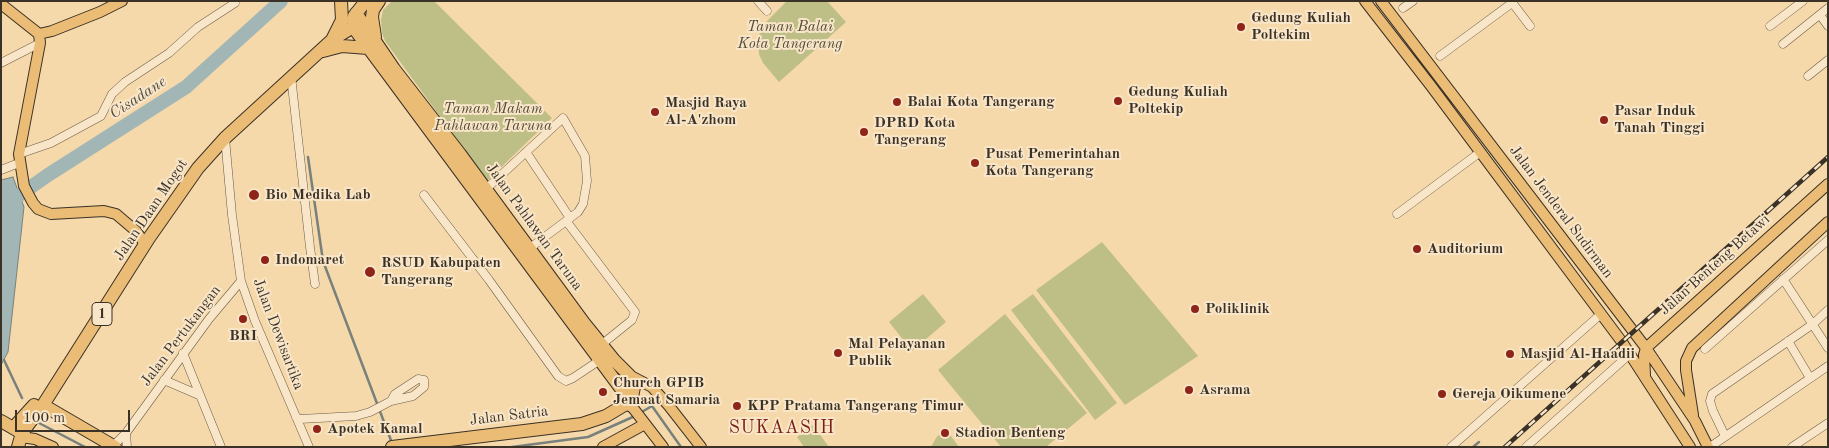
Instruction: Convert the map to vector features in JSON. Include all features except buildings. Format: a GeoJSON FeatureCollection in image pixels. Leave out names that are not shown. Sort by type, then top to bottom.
{"type":"FeatureCollection","features":[{"type":"Feature","properties":{"kind":"highway"},"geometry":{"type":"LineString","coordinates":[[332,40],[342,20],[341,1]]}},
{"type":"Feature","properties":{"kind":"highway"},"geometry":{"type":"LineString","coordinates":[[359,26],[352,20],[366,1]]}},
{"type":"Feature","properties":{"kind":"highway"},"geometry":{"type":"LineString","coordinates":[[318,52],[342,46],[372,45],[373,10],[379,1]]}},
{"type":"Feature","properties":{"kind":"highway","name":"Jalan Daan Mogot"},"geometry":{"type":"LineString","coordinates":[[19,436],[42,405],[145,244],[198,168],[225,138],[318,52],[332,40],[359,26]]}},
{"type":"Feature","properties":{"kind":"highway","name":"Jalan Pahlawan Taruna"},"geometry":{"type":"LineString","coordinates":[[359,26],[458,167],[625,393],[630,406]]}},
{"type":"Feature","properties":{"kind":"highway","name":"Jalan Pahlawan Taruna"},"geometry":{"type":"LineString","coordinates":[[372,45],[394,69],[486,189],[601,345],[629,375]]}},
{"type":"Feature","properties":{"kind":"highway"},"geometry":{"type":"LineString","coordinates":[[629,375],[634,387],[630,406]]}},
{"type":"Feature","properties":{"kind":"highway"},"geometry":{"type":"LineString","coordinates":[[1,421],[19,436],[28,413],[44,392],[57,382]]}},
{"type":"Feature","properties":{"kind":"highway"},"geometry":{"type":"LineString","coordinates":[[42,405],[114,446]]}},
{"type":"Feature","properties":{"kind":"highway","name":"Jalan Satria"},"geometry":{"type":"LineString","coordinates":[[395,446],[582,424],[630,406]]}},
{"type":"Feature","properties":{"kind":"main road"},"geometry":{"type":"LineString","coordinates":[[39,38],[122,1]]}},
{"type":"Feature","properties":{"kind":"main road","name":"Jalan Jenderal Sudirman"},"geometry":{"type":"LineString","coordinates":[[1364,1],[1431,86],[1630,354],[1690,447]]}},
{"type":"Feature","properties":{"kind":"main road","name":"Jalan Jenderal Sudirman"},"geometry":{"type":"LineString","coordinates":[[1381,1],[1646,348],[1709,447]]}},
{"type":"Feature","properties":{"kind":"main road"},"geometry":{"type":"LineString","coordinates":[[1,4],[39,38]]}},
{"type":"Feature","properties":{"kind":"main road"},"geometry":{"type":"LineString","coordinates":[[39,38],[19,162],[24,186],[38,209],[51,214],[104,211],[116,214],[136,231],[145,244]]}},
{"type":"Feature","properties":{"kind":"main road","name":"Jalan Benteng Betawi"},"geometry":{"type":"LineString","coordinates":[[1646,348],[1828,184]]}},
{"type":"Feature","properties":{"kind":"main road"},"geometry":{"type":"LineString","coordinates":[[1694,421],[1686,370],[1688,354],[1692,348],[1828,222]]}},
{"type":"Feature","properties":{"kind":"main road"},"geometry":{"type":"LineString","coordinates":[[1646,348],[1644,365],[1646,378]]}},
{"type":"Feature","properties":{"kind":"main road","name":"Jalan Pahlawan Taruna"},"geometry":{"type":"LineString","coordinates":[[629,375],[652,387],[701,447]]}},
{"type":"Feature","properties":{"kind":"main road"},"geometry":{"type":"LineString","coordinates":[[630,406],[663,447]]}},
{"type":"Feature","properties":{"kind":"main road"},"geometry":{"type":"LineString","coordinates":[[1673,419],[1687,410]]}},
{"type":"Feature","properties":{"kind":"main road"},"geometry":{"type":"LineString","coordinates":[[604,447],[643,422]]}},
{"type":"Feature","properties":{"kind":"main road"},"geometry":{"type":"LineString","coordinates":[[19,436],[35,439],[53,447]]}},
{"type":"Feature","properties":{"kind":"street"},"geometry":{"type":"LineString","coordinates":[[758,1],[767,10]]}},
{"type":"Feature","properties":{"kind":"street"},"geometry":{"type":"LineString","coordinates":[[1403,8],[1413,1]]}},
{"type":"Feature","properties":{"kind":"street"},"geometry":{"type":"LineString","coordinates":[[1770,26],[1804,1]]}},
{"type":"Feature","properties":{"kind":"street"},"geometry":{"type":"LineString","coordinates":[[1440,56],[1512,2],[1530,26]]}},
{"type":"Feature","properties":{"kind":"street"},"geometry":{"type":"LineString","coordinates":[[1,170],[19,162],[101,116],[112,94],[124,82],[169,53],[198,27],[235,3]]}},
{"type":"Feature","properties":{"kind":"street"},"geometry":{"type":"LineString","coordinates":[[1783,44],[1828,8]]}},
{"type":"Feature","properties":{"kind":"street"},"geometry":{"type":"LineString","coordinates":[[1820,15],[1828,26]]}},
{"type":"Feature","properties":{"kind":"street"},"geometry":{"type":"LineString","coordinates":[[1,62],[39,38]]}},
{"type":"Feature","properties":{"kind":"street"},"geometry":{"type":"LineString","coordinates":[[1808,76],[1828,60]]}},
{"type":"Feature","properties":{"kind":"street"},"geometry":{"type":"LineString","coordinates":[[291,76],[315,284]]}},
{"type":"Feature","properties":{"kind":"street"},"geometry":{"type":"LineString","coordinates":[[486,189],[563,118],[582,149],[587,164],[587,181],[583,204],[578,212],[530,248]]}},
{"type":"Feature","properties":{"kind":"street","name":"Jalan Dewisartika"},"geometry":{"type":"LineString","coordinates":[[225,138],[232,215],[241,281],[255,321],[309,447]]}},
{"type":"Feature","properties":{"kind":"street"},"geometry":{"type":"LineString","coordinates":[[526,152],[568,220],[635,312],[632,320],[601,345]]}},
{"type":"Feature","properties":{"kind":"street"},"geometry":{"type":"LineString","coordinates":[[1397,214],[1479,152]]}},
{"type":"Feature","properties":{"kind":"street"},"geometry":{"type":"LineString","coordinates":[[424,195],[490,280],[558,376],[566,381],[600,360]]}},
{"type":"Feature","properties":{"kind":"street"},"geometry":{"type":"LineString","coordinates":[[1705,349],[1828,240]]}},
{"type":"Feature","properties":{"kind":"street"},"geometry":{"type":"LineString","coordinates":[[1783,279],[1828,348]]}},
{"type":"Feature","properties":{"kind":"street","name":"Jalan Pertukangan"},"geometry":{"type":"LineString","coordinates":[[114,446],[126,433],[225,298],[241,281]]}},
{"type":"Feature","properties":{"kind":"street"},"geometry":{"type":"LineString","coordinates":[[1725,436],[1710,401],[1712,394],[1812,324],[1828,310]]}},
{"type":"Feature","properties":{"kind":"street"},"geometry":{"type":"LineString","coordinates":[[1451,447],[1600,314]]}},
{"type":"Feature","properties":{"kind":"street"},"geometry":{"type":"LineString","coordinates":[[1788,341],[1810,378]]}},
{"type":"Feature","properties":{"kind":"street"},"geometry":{"type":"LineString","coordinates":[[183,354],[221,447]]}},
{"type":"Feature","properties":{"kind":"street"},"geometry":{"type":"LineString","coordinates":[[1526,447],[1630,354]]}},
{"type":"Feature","properties":{"kind":"street"},"geometry":{"type":"LineString","coordinates":[[1709,447],[1828,366]]}},
{"type":"Feature","properties":{"kind":"street"},"geometry":{"type":"LineString","coordinates":[[164,380],[199,395]]}},
{"type":"Feature","properties":{"kind":"street"},"geometry":{"type":"LineString","coordinates":[[296,417],[300,419],[356,416],[383,407],[391,401]]}},
{"type":"Feature","properties":{"kind":"street"},"geometry":{"type":"LineString","coordinates":[[1792,447],[1828,423]]}},
{"type":"Feature","properties":{"kind":"street"},"geometry":{"type":"LineString","coordinates":[[126,433],[127,447]]}},
{"type":"Feature","properties":{"kind":"green space","name":"Taman Makam Pahlawan Taruna"},"geometry":{"type":"Polygon","coordinates":[[[392,1],[434,1],[552,118],[487,181],[385,41],[381,20],[383,10],[392,1]]]}},
{"type":"Feature","properties":{"kind":"green space","name":"Taman Balai Kota Tangerang"},"geometry":{"type":"Polygon","coordinates":[[[787,1],[827,1],[846,22],[779,82],[763,63],[759,54],[758,41],[760,32],[767,21],[787,1]]]}},
{"type":"Feature","properties":{"kind":"green space"},"geometry":{"type":"Polygon","coordinates":[[[1102,242],[1198,356],[1125,405],[1036,290],[1102,242]]]}},
{"type":"Feature","properties":{"kind":"green space"},"geometry":{"type":"Polygon","coordinates":[[[923,294],[946,322],[912,351],[889,322],[923,294]]]}},
{"type":"Feature","properties":{"kind":"green space"},"geometry":{"type":"Polygon","coordinates":[[[1033,294],[1117,403],[1095,420],[1011,310],[1033,294]]]}},
{"type":"Feature","properties":{"kind":"green space"},"geometry":{"type":"Polygon","coordinates":[[[1005,314],[1087,413],[1046,447],[1001,447],[938,370],[1005,314]]]}},
{"type":"Feature","properties":{"kind":"green space"},"geometry":{"type":"Polygon","coordinates":[[[813,425],[829,447],[804,447],[797,437],[813,425]]]}},
{"type":"Feature","properties":{"kind":"green space","name":"Stadion Benteng"},"geometry":{"type":"Polygon","coordinates":[[[945,428],[959,447],[931,447],[936,438],[945,428]]]}},
{"type":"Feature","properties":{"kind":"shaded area"},"geometry":{"type":"Polygon","coordinates":[[[13,177],[24,207],[8,352],[1,365],[1,180],[13,177]]]}},
{"type":"Feature","properties":{"kind":"waterway","name":"Cisadane"},"geometry":{"type":"LineString","coordinates":[[1,208],[48,175],[186,87],[281,1]]}},
{"type":"Feature","properties":{"kind":"waterway"},"geometry":{"type":"LineString","coordinates":[[308,157],[323,261],[392,443]]}},
{"type":"Feature","properties":{"kind":"waterway"},"geometry":{"type":"LineString","coordinates":[[4,360],[22,398]]}},
{"type":"Feature","properties":{"kind":"waterway"},"geometry":{"type":"LineString","coordinates":[[640,413],[652,406],[681,447]]}},
{"type":"Feature","properties":{"kind":"waterway"},"geometry":{"type":"LineString","coordinates":[[512,447],[588,437],[635,416]]}},
{"type":"Feature","properties":{"kind":"waterway"},"geometry":{"type":"LineString","coordinates":[[39,423],[85,447]]}},
{"type":"Feature","properties":{"kind":"waterway"},"geometry":{"type":"LineString","coordinates":[[1473,447],[1479,442]]}},
{"type":"Feature","properties":{"kind":"railway"},"geometry":{"type":"LineString","coordinates":[[1505,447],[1828,157]]}},
{"type":"Feature","properties":{"kind":"place","name":"Gedung Kuliah Poltekim"},"geometry":{"type":"Point","coordinates":[1241,27]}},
{"type":"Feature","properties":{"kind":"place","name":"Gedung Kuliah Poltekip"},"geometry":{"type":"Point","coordinates":[1118,101]}},
{"type":"Feature","properties":{"kind":"place","name":"Balai Kota Tangerang"},"geometry":{"type":"Point","coordinates":[897,102]}},
{"type":"Feature","properties":{"kind":"place","name":"Masjid Raya Al-A'zhom"},"geometry":{"type":"Point","coordinates":[655,112]}},
{"type":"Feature","properties":{"kind":"place","name":"Pasar Induk Tanah Tinggi"},"geometry":{"type":"Point","coordinates":[1604,120]}},
{"type":"Feature","properties":{"kind":"place","name":"DPRD Kota Tangerang"},"geometry":{"type":"Point","coordinates":[864,132]}},
{"type":"Feature","properties":{"kind":"place","name":"Pusat Pemerintahan Kota Tangerang"},"geometry":{"type":"Point","coordinates":[975,163]}},
{"type":"Feature","properties":{"kind":"place","name":"Bio Medika Lab"},"geometry":{"type":"Point","coordinates":[254,195]}},
{"type":"Feature","properties":{"kind":"place","name":"Auditorium"},"geometry":{"type":"Point","coordinates":[1417,249]}},
{"type":"Feature","properties":{"kind":"place","name":"Indomaret"},"geometry":{"type":"Point","coordinates":[265,260]}},
{"type":"Feature","properties":{"kind":"place","name":"RSUD Kabupaten Tangerang"},"geometry":{"type":"Point","coordinates":[370,272]}},
{"type":"Feature","properties":{"kind":"place","name":"Poliklinik"},"geometry":{"type":"Point","coordinates":[1195,309]}},
{"type":"Feature","properties":{"kind":"place","name":"BRI"},"geometry":{"type":"Point","coordinates":[243,319]}},
{"type":"Feature","properties":{"kind":"place","name":"Mal Pelayanan Publik"},"geometry":{"type":"Point","coordinates":[838,353]}},
{"type":"Feature","properties":{"kind":"place","name":"Masjid Al-Haadii"},"geometry":{"type":"Point","coordinates":[1510,354]}},
{"type":"Feature","properties":{"kind":"place","name":"Asrama"},"geometry":{"type":"Point","coordinates":[1189,390]}},
{"type":"Feature","properties":{"kind":"place","name":"Church GPIB Jemaat Samaria"},"geometry":{"type":"Point","coordinates":[603,392]}},
{"type":"Feature","properties":{"kind":"place","name":"Gereja Oikumene"},"geometry":{"type":"Point","coordinates":[1442,394]}},
{"type":"Feature","properties":{"kind":"place","name":"KPP Pratama Tangerang Timur"},"geometry":{"type":"Point","coordinates":[737,406]}},
{"type":"Feature","properties":{"kind":"place","name":"Apotek Kamal"},"geometry":{"type":"Point","coordinates":[317,429]}},
{"type":"Feature","properties":{"kind":"place","name":"Stadion Benteng"},"geometry":{"type":"Point","coordinates":[945,433]}},
{"type":"Feature","properties":{"kind":"district","name":"SUKAASIH"},"geometry":{"type":"Point","coordinates":[782,428]}}]}
